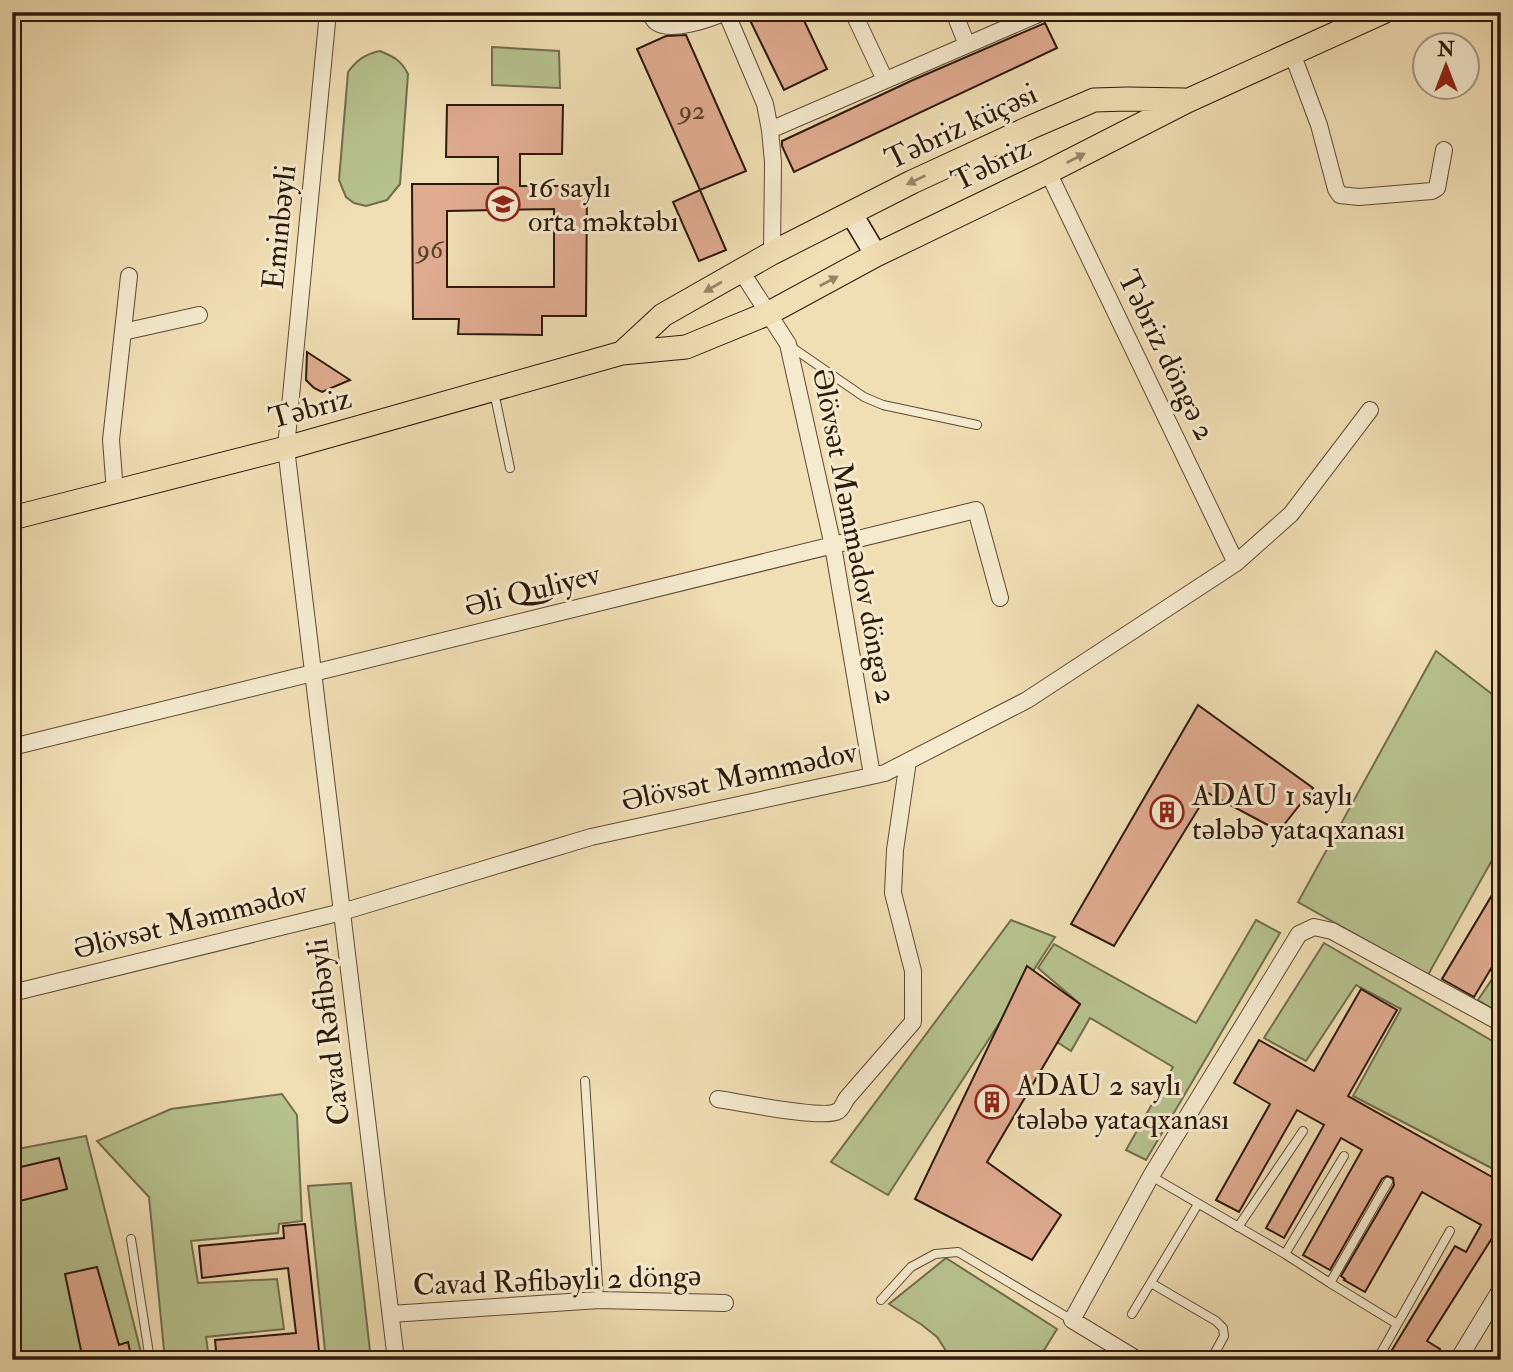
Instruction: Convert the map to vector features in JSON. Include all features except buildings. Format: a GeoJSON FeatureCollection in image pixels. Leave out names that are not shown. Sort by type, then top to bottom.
{"type":"FeatureCollection","features":[{"type":"Feature","properties":{"kind":"main road","name":"Təbriz"},"geometry":{"type":"LineString","coordinates":[[12,518],[286,448],[622,353],[686,347],[769,313],[876,255],[1187,101],[1383,12]]}},
{"type":"Feature","properties":{"kind":"main road","name":"Təbriz küçəsi"},"geometry":{"type":"LineString","coordinates":[[772,253],[912,182],[1094,100],[1187,101]]}},
{"type":"Feature","properties":{"kind":"main road"},"geometry":{"type":"LineString","coordinates":[[851,213],[876,255]]}},
{"type":"Feature","properties":{"kind":"main road","name":"Təbriz"},"geometry":{"type":"LineString","coordinates":[[622,353],[663,315],[772,253]]}},
{"type":"Feature","properties":{"kind":"street","name":"Eminbəyli"},"geometry":{"type":"LineString","coordinates":[[286,448],[328,12]]}},
{"type":"Feature","properties":{"kind":"street"},"geometry":{"type":"LineString","coordinates":[[650,12],[654,21],[659,24],[678,25],[706,21],[725,12],[765,104],[773,162],[772,253]]}},
{"type":"Feature","properties":{"kind":"street"},"geometry":{"type":"LineString","coordinates":[[853,12],[885,80]]}},
{"type":"Feature","properties":{"kind":"street"},"geometry":{"type":"LineString","coordinates":[[954,12],[967,45]]}},
{"type":"Feature","properties":{"kind":"street"},"geometry":{"type":"LineString","coordinates":[[770,130],[1043,12]]}},
{"type":"Feature","properties":{"kind":"street"},"geometry":{"type":"LineString","coordinates":[[1292,53],[1319,125],[1336,189],[1340,195],[1359,197],[1432,191],[1437,188],[1444,150]]}},
{"type":"Feature","properties":{"kind":"street","name":"Təbriz döngə 2"},"geometry":{"type":"LineString","coordinates":[[1048,172],[1236,563]]}},
{"type":"Feature","properties":{"kind":"street","name":"Əlövsət Məmmədov döngə 2"},"geometry":{"type":"LineString","coordinates":[[741,271],[788,344],[833,546],[872,775]]}},
{"type":"Feature","properties":{"kind":"street"},"geometry":{"type":"LineString","coordinates":[[115,492],[111,440],[129,276]]}},
{"type":"Feature","properties":{"kind":"street"},"geometry":{"type":"LineString","coordinates":[[123,332],[199,315]]}},
{"type":"Feature","properties":{"kind":"street","name":"Əlövsət Məmmədov"},"geometry":{"type":"LineString","coordinates":[[12,993],[342,912],[591,837],[885,773],[1027,700],[1236,563],[1291,514],[1370,410]]}},
{"type":"Feature","properties":{"kind":"street","name":"Cavad Rəfibəyli"},"geometry":{"type":"LineString","coordinates":[[286,448],[396,1360]]}},
{"type":"Feature","properties":{"kind":"street","name":"Əli Quliyev"},"geometry":{"type":"LineString","coordinates":[[12,747],[976,510],[1000,598]]}},
{"type":"Feature","properties":{"kind":"street"},"geometry":{"type":"LineString","coordinates":[[719,1099],[813,1114],[839,1111],[846,1098],[913,1022],[913,971],[893,893],[895,850],[908,761]]}},
{"type":"Feature","properties":{"kind":"street"},"geometry":{"type":"LineString","coordinates":[[1138,1360],[1116,1354],[1072,1320],[1151,1176],[1299,934],[1314,927],[1332,931],[1501,1023]]}},
{"type":"Feature","properties":{"kind":"street"},"geometry":{"type":"LineString","coordinates":[[1458,1360],[1501,1289]]}},
{"type":"Feature","properties":{"kind":"street","name":"Cavad Rəfibəyli 2 döngə"},"geometry":{"type":"LineString","coordinates":[[391,1314],[599,1300],[725,1303]]}},
{"type":"Feature","properties":{"kind":"lane"},"geometry":{"type":"LineString","coordinates":[[788,344],[864,397],[883,405],[977,425]]}},
{"type":"Feature","properties":{"kind":"lane"},"geometry":{"type":"LineString","coordinates":[[494,389],[510,468]]}},
{"type":"Feature","properties":{"kind":"lane"},"geometry":{"type":"LineString","coordinates":[[585,1081],[599,1300]]}},
{"type":"Feature","properties":{"kind":"lane"},"geometry":{"type":"LineString","coordinates":[[1238,1227],[1303,1131]]}},
{"type":"Feature","properties":{"kind":"lane"},"geometry":{"type":"LineString","coordinates":[[1285,1254],[1343,1156]]}},
{"type":"Feature","properties":{"kind":"lane"},"geometry":{"type":"LineString","coordinates":[[1151,1176],[1285,1254],[1397,1324]]}},
{"type":"Feature","properties":{"kind":"lane"},"geometry":{"type":"LineString","coordinates":[[1330,1283],[1388,1182]]}},
{"type":"Feature","properties":{"kind":"lane"},"geometry":{"type":"LineString","coordinates":[[1132,1314],[1198,1203]]}},
{"type":"Feature","properties":{"kind":"lane"},"geometry":{"type":"LineString","coordinates":[[1377,1360],[1450,1231]]}},
{"type":"Feature","properties":{"kind":"lane"},"geometry":{"type":"LineString","coordinates":[[131,1239],[150,1360]]}},
{"type":"Feature","properties":{"kind":"lane"},"geometry":{"type":"LineString","coordinates":[[881,1300],[911,1267],[935,1254],[958,1252],[1072,1320]]}},
{"type":"Feature","properties":{"kind":"lane"},"geometry":{"type":"LineString","coordinates":[[1151,1283],[1216,1321],[1223,1328],[1224,1335],[1211,1360]]}},
{"type":"Feature","properties":{"kind":"green space"},"geometry":{"type":"Polygon","coordinates":[[[492,47],[559,51],[560,88],[492,85],[492,47]]]}},
{"type":"Feature","properties":{"kind":"green space"},"geometry":{"type":"Polygon","coordinates":[[[380,51],[397,60],[408,74],[400,184],[387,200],[366,206],[354,203],[346,197],[339,180],[348,72],[362,58],[380,51]]]}},
{"type":"Feature","properties":{"kind":"green space"},"geometry":{"type":"Polygon","coordinates":[[[1436,651],[1501,701],[1501,844],[1428,975],[1298,902],[1436,651]]]}},
{"type":"Feature","properties":{"kind":"green space"},"geometry":{"type":"Polygon","coordinates":[[[1011,920],[1055,937],[888,1195],[831,1162],[1011,920]]]}},
{"type":"Feature","properties":{"kind":"green space"},"geometry":{"type":"Polygon","coordinates":[[[1256,920],[1280,933],[1146,1160],[1126,1150],[1173,1067],[1090,1018],[1071,1051],[1057,1042],[1080,1004],[1038,968],[1054,944],[1196,1023],[1256,920]]]}},
{"type":"Feature","properties":{"kind":"green space"},"geometry":{"type":"Polygon","coordinates":[[[1324,943],[1501,1046],[1501,1173],[1353,1096],[1401,1009],[1356,985],[1306,1061],[1264,1038],[1324,943]]]}},
{"type":"Feature","properties":{"kind":"green space"},"geometry":{"type":"Polygon","coordinates":[[[1501,966],[1501,1014],[1478,1000],[1501,966]]]}},
{"type":"Feature","properties":{"kind":"green space"},"geometry":{"type":"Polygon","coordinates":[[[282,1094],[297,1115],[302,1221],[279,1224],[278,1233],[191,1241],[198,1283],[277,1279],[284,1329],[206,1337],[209,1360],[165,1360],[149,1197],[97,1141],[171,1109],[282,1094]]]}},
{"type":"Feature","properties":{"kind":"green space"},"geometry":{"type":"Polygon","coordinates":[[[86,1136],[143,1360],[12,1360],[12,1150],[86,1136]]]}},
{"type":"Feature","properties":{"kind":"green space"},"geometry":{"type":"Polygon","coordinates":[[[351,1183],[371,1360],[326,1360],[308,1186],[351,1183]]]}},
{"type":"Feature","properties":{"kind":"green space"},"geometry":{"type":"Polygon","coordinates":[[[946,1258],[1057,1329],[1038,1360],[952,1360],[937,1337],[889,1304],[946,1258]]]}},
{"type":"Feature","properties":{"kind":"place","name":"16 saylı orta məktəbı"},"geometry":{"type":"Point","coordinates":[503,204]}},
{"type":"Feature","properties":{"kind":"place","name":"ADAU 1 saylı tələbə yataqxanası"},"geometry":{"type":"Point","coordinates":[1167,812]}},
{"type":"Feature","properties":{"kind":"place","name":"ADAU 2 saylı tələbə yataqxanası"},"geometry":{"type":"Point","coordinates":[992,1102]}}]}
